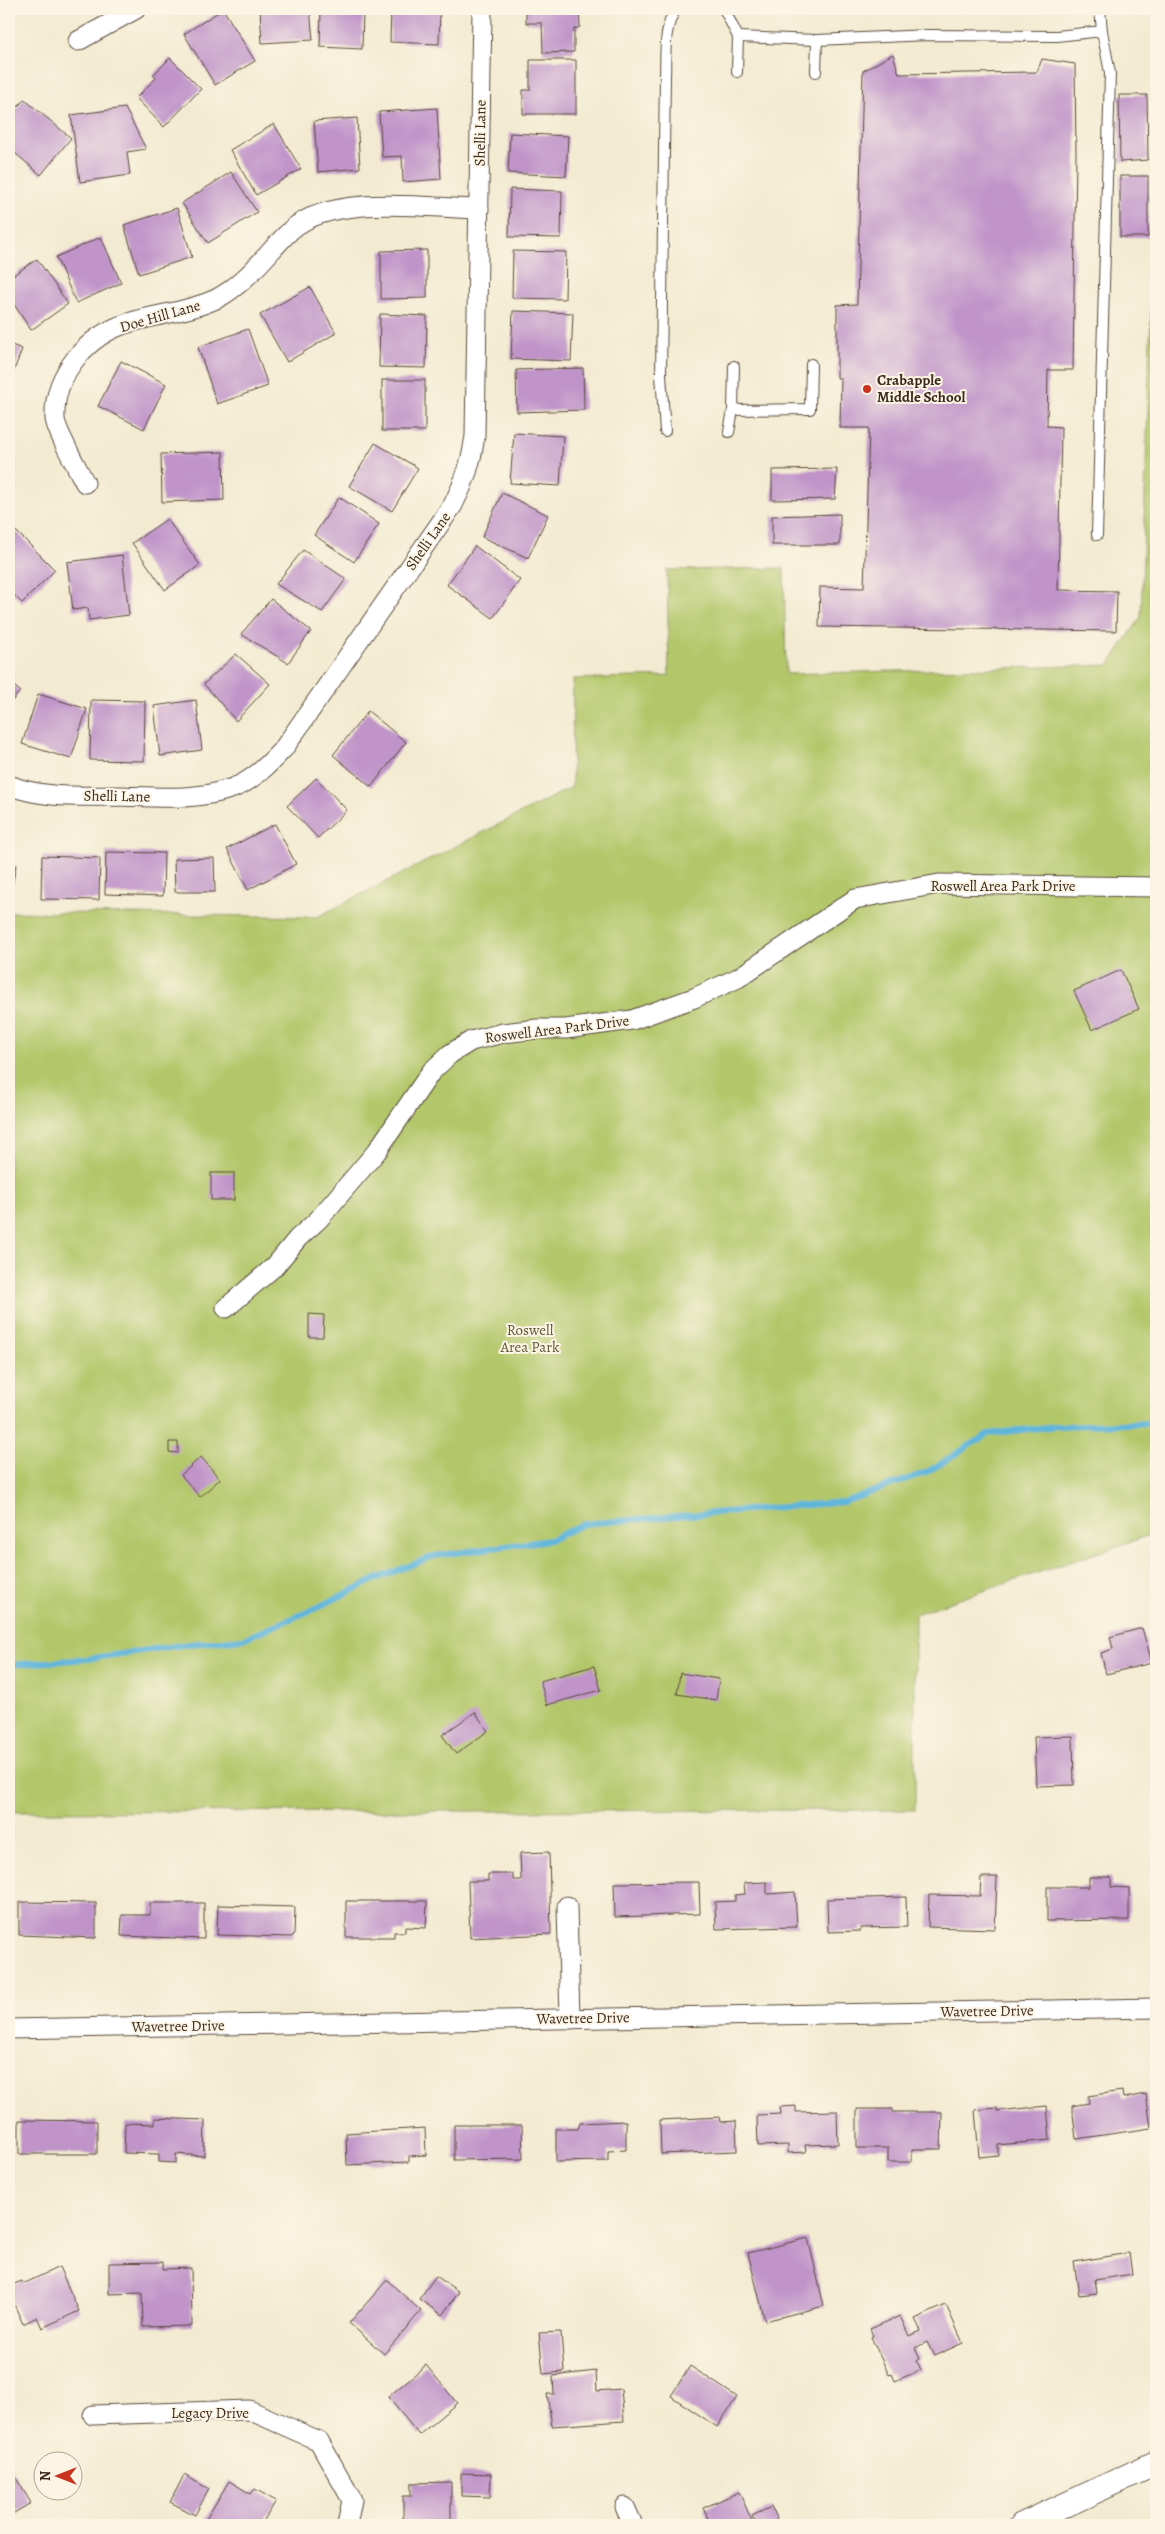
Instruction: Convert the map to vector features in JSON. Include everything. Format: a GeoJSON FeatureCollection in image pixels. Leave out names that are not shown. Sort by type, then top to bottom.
{"type":"FeatureCollection","features":[{"type":"Feature","properties":{"kind":"street"},"geometry":{"type":"LineString","coordinates":[[78,41],[136,9]]}},
{"type":"Feature","properties":{"kind":"street","name":"Shelli Lane"},"geometry":{"type":"LineString","coordinates":[[9,785],[56,795],[189,797],[214,794],[236,787],[262,771],[284,748],[453,505],[465,483],[472,460],[475,436],[482,9]]}},
{"type":"Feature","properties":{"kind":"street","name":"Doe Hill Lane"},"geometry":{"type":"LineString","coordinates":[[85,483],[55,420],[60,385],[78,354],[104,332],[128,323],[192,309],[218,298],[242,280],[293,228],[325,210],[355,206],[479,209]]}},
{"type":"Feature","properties":{"kind":"street","name":"Roswell Area Park Drive"},"geometry":{"type":"LineString","coordinates":[[226,1308],[275,1266],[298,1238],[318,1220],[376,1151],[431,1072],[450,1054],[471,1040],[503,1033],[536,1029],[566,1029],[632,1020],[694,998],[738,978],[854,899],[939,884],[1156,887]]}},
{"type":"Feature","properties":{"kind":"street"},"geometry":{"type":"LineString","coordinates":[[568,1906],[570,2019]]}},
{"type":"Feature","properties":{"kind":"street","name":"Wavetree Drive"},"geometry":{"type":"LineString","coordinates":[[9,2029],[1156,2008]]}},
{"type":"Feature","properties":{"kind":"street","name":"Legacy Drive"},"geometry":{"type":"LineString","coordinates":[[93,2415],[249,2410],[319,2441],[352,2500],[347,2525]]}},
{"type":"Feature","properties":{"kind":"street"},"geometry":{"type":"LineString","coordinates":[[1022,2525],[1156,2463]]}},
{"type":"Feature","properties":{"kind":"street"},"geometry":{"type":"LineString","coordinates":[[625,2507],[633,2525]]}},
{"type":"Feature","properties":{"kind":"lane"},"geometry":{"type":"LineString","coordinates":[[665,431],[661,375],[666,37],[671,16],[676,9]]}},
{"type":"Feature","properties":{"kind":"lane"},"geometry":{"type":"LineString","coordinates":[[724,9],[738,37],[737,72]]}},
{"type":"Feature","properties":{"kind":"lane"},"geometry":{"type":"LineString","coordinates":[[1097,534],[1110,73],[1100,9]]}},
{"type":"Feature","properties":{"kind":"lane"},"geometry":{"type":"LineString","coordinates":[[738,37],[817,40],[928,35],[1057,36],[1102,31]]}},
{"type":"Feature","properties":{"kind":"lane"},"geometry":{"type":"LineString","coordinates":[[816,72],[817,40]]}},
{"type":"Feature","properties":{"kind":"lane"},"geometry":{"type":"LineString","coordinates":[[733,410],[810,409],[811,364]]}},
{"type":"Feature","properties":{"kind":"lane"},"geometry":{"type":"LineString","coordinates":[[729,432],[733,410],[734,366]]}},
{"type":"Feature","properties":{"kind":"green space","name":"Roswell Area Park"},"geometry":{"type":"Polygon","coordinates":[[[1156,159],[1156,1533],[915,1614],[915,1810],[9,1812],[9,912],[317,917],[572,787],[573,679],[669,676],[667,570],[784,568],[786,674],[1109,665],[1141,617],[1156,159]]]}},
{"type":"Feature","properties":{"kind":"building"},"geometry":{"type":"Polygon","coordinates":[[[223,9],[255,61],[215,85],[184,34],[223,9]]]}},
{"type":"Feature","properties":{"kind":"building"},"geometry":{"type":"Polygon","coordinates":[[[260,9],[310,9],[313,40],[262,43],[260,9]]]}},
{"type":"Feature","properties":{"kind":"building"},"geometry":{"type":"Polygon","coordinates":[[[321,9],[363,9],[362,49],[320,47],[321,9]]]}},
{"type":"Feature","properties":{"kind":"building"},"geometry":{"type":"Polygon","coordinates":[[[391,9],[440,9],[439,44],[390,42],[391,9]]]}},
{"type":"Feature","properties":{"kind":"building"},"geometry":{"type":"Polygon","coordinates":[[[526,9],[579,9],[580,27],[574,29],[574,52],[543,53],[542,23],[526,23],[526,9]]]}},
{"type":"Feature","properties":{"kind":"building"},"geometry":{"type":"Polygon","coordinates":[[[893,54],[899,74],[1037,72],[1042,59],[1075,64],[1076,155],[1073,370],[1048,370],[1047,426],[1061,427],[1058,590],[1117,591],[1116,631],[819,627],[820,587],[864,588],[869,428],[840,428],[841,378],[837,378],[837,305],[857,304],[863,71],[893,54]]]}},
{"type":"Feature","properties":{"kind":"building"},"geometry":{"type":"Polygon","coordinates":[[[170,58],[201,89],[164,127],[136,98],[156,78],[153,75],[170,58]]]}},
{"type":"Feature","properties":{"kind":"building"},"geometry":{"type":"Polygon","coordinates":[[[530,60],[576,60],[576,114],[523,114],[523,90],[530,90],[530,60]]]}},
{"type":"Feature","properties":{"kind":"building"},"geometry":{"type":"Polygon","coordinates":[[[1119,95],[1147,95],[1148,160],[1120,162],[1119,95]]]}},
{"type":"Feature","properties":{"kind":"building"},"geometry":{"type":"Polygon","coordinates":[[[24,99],[71,138],[41,175],[9,148],[9,118],[24,99]]]}},
{"type":"Feature","properties":{"kind":"building"},"geometry":{"type":"Polygon","coordinates":[[[125,108],[146,149],[127,152],[130,175],[80,182],[71,115],[125,108]]]}},
{"type":"Feature","properties":{"kind":"building"},"geometry":{"type":"Polygon","coordinates":[[[437,108],[441,179],[403,182],[402,156],[382,157],[379,112],[437,108]]]}},
{"type":"Feature","properties":{"kind":"building"},"geometry":{"type":"Polygon","coordinates":[[[357,118],[360,168],[318,172],[314,121],[357,118]]]}},
{"type":"Feature","properties":{"kind":"building"},"geometry":{"type":"Polygon","coordinates":[[[274,124],[301,169],[256,195],[230,150],[274,124]]]}},
{"type":"Feature","properties":{"kind":"building"},"geometry":{"type":"Polygon","coordinates":[[[510,133],[568,136],[566,176],[508,173],[510,133]]]}},
{"type":"Feature","properties":{"kind":"building"},"geometry":{"type":"Polygon","coordinates":[[[231,172],[257,212],[208,243],[182,203],[231,172]]]}},
{"type":"Feature","properties":{"kind":"building"},"geometry":{"type":"Polygon","coordinates":[[[1120,176],[1148,176],[1148,237],[1120,237],[1120,176]]]}},
{"type":"Feature","properties":{"kind":"building"},"geometry":{"type":"Polygon","coordinates":[[[510,189],[562,191],[561,238],[509,237],[510,189]]]}},
{"type":"Feature","properties":{"kind":"building"},"geometry":{"type":"Polygon","coordinates":[[[177,208],[192,257],[139,274],[124,225],[177,208]]]}},
{"type":"Feature","properties":{"kind":"building"},"geometry":{"type":"Polygon","coordinates":[[[101,237],[121,283],[76,303],[56,257],[101,237]]]}},
{"type":"Feature","properties":{"kind":"building"},"geometry":{"type":"Polygon","coordinates":[[[427,250],[427,298],[381,299],[381,251],[427,250]]]}},
{"type":"Feature","properties":{"kind":"building"},"geometry":{"type":"Polygon","coordinates":[[[513,251],[566,252],[565,299],[512,298],[513,251]]]}},
{"type":"Feature","properties":{"kind":"building"},"geometry":{"type":"Polygon","coordinates":[[[37,259],[68,304],[31,330],[9,297],[9,278],[37,259]]]}},
{"type":"Feature","properties":{"kind":"building"},"geometry":{"type":"Polygon","coordinates":[[[310,287],[336,333],[287,362],[260,315],[310,287]]]}},
{"type":"Feature","properties":{"kind":"building"},"geometry":{"type":"Polygon","coordinates":[[[513,311],[573,313],[571,361],[511,359],[513,311]]]}},
{"type":"Feature","properties":{"kind":"building"},"geometry":{"type":"Polygon","coordinates":[[[380,314],[427,316],[426,368],[379,367],[380,314]]]}},
{"type":"Feature","properties":{"kind":"building"},"geometry":{"type":"Polygon","coordinates":[[[248,329],[268,386],[217,404],[198,347],[248,329]]]}},
{"type":"Feature","properties":{"kind":"building"},"geometry":{"type":"Polygon","coordinates":[[[9,344],[22,349],[9,384],[9,344]]]}},
{"type":"Feature","properties":{"kind":"building"},"geometry":{"type":"Polygon","coordinates":[[[121,361],[166,384],[144,429],[98,406],[121,361]]]}},
{"type":"Feature","properties":{"kind":"building"},"geometry":{"type":"Polygon","coordinates":[[[583,368],[584,410],[517,412],[516,370],[583,368]]]}},
{"type":"Feature","properties":{"kind":"building"},"geometry":{"type":"Polygon","coordinates":[[[382,380],[425,380],[425,431],[382,431],[382,380]]]}},
{"type":"Feature","properties":{"kind":"building"},"geometry":{"type":"Polygon","coordinates":[[[514,433],[563,436],[560,486],[510,483],[514,433]]]}},
{"type":"Feature","properties":{"kind":"building"},"geometry":{"type":"Polygon","coordinates":[[[375,443],[418,468],[392,511],[349,486],[375,443]]]}},
{"type":"Feature","properties":{"kind":"building"},"geometry":{"type":"Polygon","coordinates":[[[223,452],[224,500],[162,502],[161,454],[223,452]]]}},
{"type":"Feature","properties":{"kind":"building"},"geometry":{"type":"Polygon","coordinates":[[[837,469],[835,499],[772,500],[772,470],[837,469]]]}},
{"type":"Feature","properties":{"kind":"building"},"geometry":{"type":"Polygon","coordinates":[[[502,493],[548,515],[528,558],[482,537],[502,493]]]}},
{"type":"Feature","properties":{"kind":"building"},"geometry":{"type":"Polygon","coordinates":[[[339,497],[379,524],[354,562],[314,535],[339,497]]]}},
{"type":"Feature","properties":{"kind":"building"},"geometry":{"type":"Polygon","coordinates":[[[840,514],[840,545],[772,545],[772,516],[840,514]]]}},
{"type":"Feature","properties":{"kind":"building"},"geometry":{"type":"Polygon","coordinates":[[[167,519],[200,565],[165,590],[132,543],[167,519]]]}},
{"type":"Feature","properties":{"kind":"building"},"geometry":{"type":"Polygon","coordinates":[[[16,531],[55,570],[22,603],[9,590],[9,538],[16,531]]]}},
{"type":"Feature","properties":{"kind":"building"},"geometry":{"type":"Polygon","coordinates":[[[475,546],[520,580],[493,618],[447,585],[475,546]]]}},
{"type":"Feature","properties":{"kind":"building"},"geometry":{"type":"Polygon","coordinates":[[[303,550],[346,579],[322,612],[276,584],[303,550]]]}},
{"type":"Feature","properties":{"kind":"building"},"geometry":{"type":"Polygon","coordinates":[[[122,555],[129,615],[89,620],[88,608],[73,610],[67,562],[122,555]]]}},
{"type":"Feature","properties":{"kind":"building"},"geometry":{"type":"Polygon","coordinates":[[[271,599],[311,631],[288,663],[241,634],[271,599]]]}},
{"type":"Feature","properties":{"kind":"building"},"geometry":{"type":"Polygon","coordinates":[[[236,654],[270,684],[236,721],[204,684],[236,654]]]}},
{"type":"Feature","properties":{"kind":"building"},"geometry":{"type":"Polygon","coordinates":[[[9,682],[20,691],[9,705],[9,682]]]}},
{"type":"Feature","properties":{"kind":"building"},"geometry":{"type":"Polygon","coordinates":[[[38,694],[87,709],[71,759],[22,744],[38,694]]]}},
{"type":"Feature","properties":{"kind":"building"},"geometry":{"type":"Polygon","coordinates":[[[91,700],[145,701],[144,761],[90,760],[91,700]]]}},
{"type":"Feature","properties":{"kind":"building"},"geometry":{"type":"Polygon","coordinates":[[[196,700],[202,750],[160,756],[154,706],[196,700]]]}},
{"type":"Feature","properties":{"kind":"building"},"geometry":{"type":"Polygon","coordinates":[[[368,711],[406,742],[371,787],[333,755],[368,711]]]}},
{"type":"Feature","properties":{"kind":"building"},"geometry":{"type":"Polygon","coordinates":[[[316,778],[347,810],[318,838],[287,806],[316,778]]]}},
{"type":"Feature","properties":{"kind":"building"},"geometry":{"type":"Polygon","coordinates":[[[275,824],[296,864],[248,890],[227,849],[275,824]]]}},
{"type":"Feature","properties":{"kind":"building"},"geometry":{"type":"Polygon","coordinates":[[[106,852],[164,853],[163,896],[105,894],[106,852]]]}},
{"type":"Feature","properties":{"kind":"building"},"geometry":{"type":"Polygon","coordinates":[[[42,856],[100,858],[99,900],[41,899],[42,856]]]}},
{"type":"Feature","properties":{"kind":"building"},"geometry":{"type":"Polygon","coordinates":[[[214,858],[215,892],[175,892],[174,859],[214,858]]]}},
{"type":"Feature","properties":{"kind":"building"},"geometry":{"type":"Polygon","coordinates":[[[9,864],[16,865],[11,892],[9,891],[9,864]]]}},
{"type":"Feature","properties":{"kind":"building"},"geometry":{"type":"Polygon","coordinates":[[[1121,970],[1139,1009],[1092,1030],[1074,991],[1121,970]]]}},
{"type":"Feature","properties":{"kind":"building"},"geometry":{"type":"Polygon","coordinates":[[[211,1173],[234,1173],[234,1200],[211,1200],[211,1173]]]}},
{"type":"Feature","properties":{"kind":"building"},"geometry":{"type":"Polygon","coordinates":[[[309,1314],[324,1315],[323,1337],[309,1337],[309,1314]]]}},
{"type":"Feature","properties":{"kind":"building"},"geometry":{"type":"Polygon","coordinates":[[[169,1442],[178,1442],[178,1453],[169,1452],[169,1442]]]}},
{"type":"Feature","properties":{"kind":"building"},"geometry":{"type":"Polygon","coordinates":[[[201,1457],[220,1479],[200,1497],[181,1475],[201,1457]]]}},
{"type":"Feature","properties":{"kind":"building"},"geometry":{"type":"Polygon","coordinates":[[[1142,1628],[1152,1663],[1106,1674],[1101,1653],[1113,1649],[1110,1637],[1142,1628]]]}},
{"type":"Feature","properties":{"kind":"building"},"geometry":{"type":"Polygon","coordinates":[[[594,1666],[601,1690],[547,1705],[540,1681],[594,1666]]]}},
{"type":"Feature","properties":{"kind":"building"},"geometry":{"type":"Polygon","coordinates":[[[680,1673],[719,1679],[716,1700],[677,1694],[680,1673]]]}},
{"type":"Feature","properties":{"kind":"building"},"geometry":{"type":"Polygon","coordinates":[[[475,1712],[488,1731],[456,1754],[442,1735],[475,1712]]]}},
{"type":"Feature","properties":{"kind":"building"},"geometry":{"type":"Polygon","coordinates":[[[1073,1736],[1074,1785],[1036,1786],[1034,1737],[1073,1736]]]}},
{"type":"Feature","properties":{"kind":"building"},"geometry":{"type":"Polygon","coordinates":[[[549,1852],[551,1934],[470,1938],[468,1881],[488,1881],[488,1874],[513,1874],[513,1880],[521,1880],[520,1853],[549,1852]]]}},
{"type":"Feature","properties":{"kind":"building"},"geometry":{"type":"Polygon","coordinates":[[[981,1877],[997,1877],[995,1929],[928,1927],[929,1895],[980,1896],[981,1877]]]}},
{"type":"Feature","properties":{"kind":"building"},"geometry":{"type":"Polygon","coordinates":[[[1089,1877],[1111,1877],[1111,1887],[1129,1888],[1129,1920],[1047,1921],[1047,1887],[1089,1887],[1089,1877]]]}},
{"type":"Feature","properties":{"kind":"building"},"geometry":{"type":"Polygon","coordinates":[[[699,1882],[700,1914],[615,1917],[614,1883],[699,1882]]]}},
{"type":"Feature","properties":{"kind":"building"},"geometry":{"type":"Polygon","coordinates":[[[767,1882],[767,1894],[795,1892],[797,1927],[716,1929],[715,1902],[735,1901],[735,1895],[745,1894],[744,1883],[767,1882]]]}},
{"type":"Feature","properties":{"kind":"building"},"geometry":{"type":"Polygon","coordinates":[[[906,1897],[907,1927],[861,1928],[861,1931],[828,1932],[827,1899],[906,1897]]]}},
{"type":"Feature","properties":{"kind":"building"},"geometry":{"type":"Polygon","coordinates":[[[346,1901],[427,1901],[426,1928],[405,1927],[405,1932],[394,1932],[394,1937],[346,1937],[346,1901]]]}},
{"type":"Feature","properties":{"kind":"building"},"geometry":{"type":"Polygon","coordinates":[[[19,1902],[96,1903],[96,1938],[19,1935],[19,1902]]]}},
{"type":"Feature","properties":{"kind":"building"},"geometry":{"type":"Polygon","coordinates":[[[150,1903],[204,1903],[204,1939],[121,1936],[122,1915],[150,1915],[150,1903]]]}},
{"type":"Feature","properties":{"kind":"building"},"geometry":{"type":"Polygon","coordinates":[[[218,1905],[295,1907],[294,1935],[291,1937],[217,1935],[218,1905]]]}},
{"type":"Feature","properties":{"kind":"building"},"geometry":{"type":"Polygon","coordinates":[[[1122,2091],[1123,2098],[1146,2094],[1151,2128],[1076,2139],[1072,2106],[1089,2103],[1088,2096],[1122,2091]]]}},
{"type":"Feature","properties":{"kind":"building"},"geometry":{"type":"Polygon","coordinates":[[[796,2106],[796,2112],[837,2111],[838,2144],[805,2145],[806,2152],[788,2153],[788,2145],[758,2146],[757,2115],[781,2114],[780,2107],[796,2106]]]}},
{"type":"Feature","properties":{"kind":"building"},"geometry":{"type":"Polygon","coordinates":[[[1047,2106],[1050,2140],[998,2145],[998,2155],[979,2157],[975,2110],[997,2108],[997,2111],[1047,2106]]]}},
{"type":"Feature","properties":{"kind":"building"},"geometry":{"type":"Polygon","coordinates":[[[857,2109],[893,2109],[893,2112],[942,2112],[941,2149],[912,2149],[912,2162],[888,2162],[888,2148],[857,2148],[857,2109]]]}},
{"type":"Feature","properties":{"kind":"building"},"geometry":{"type":"Polygon","coordinates":[[[720,2117],[721,2122],[736,2121],[737,2151],[661,2154],[660,2120],[720,2117]]]}},
{"type":"Feature","properties":{"kind":"building"},"geometry":{"type":"Polygon","coordinates":[[[155,2118],[205,2120],[204,2156],[176,2154],[176,2163],[159,2162],[159,2154],[124,2153],[125,2123],[155,2124],[155,2118]]]}},
{"type":"Feature","properties":{"kind":"building"},"geometry":{"type":"Polygon","coordinates":[[[19,2120],[97,2121],[97,2154],[19,2154],[19,2120]]]}},
{"type":"Feature","properties":{"kind":"building"},"geometry":{"type":"Polygon","coordinates":[[[626,2121],[626,2150],[608,2151],[608,2161],[556,2162],[556,2129],[578,2129],[580,2123],[626,2121]]]}},
{"type":"Feature","properties":{"kind":"building"},"geometry":{"type":"Polygon","coordinates":[[[454,2125],[522,2125],[523,2159],[454,2160],[454,2125]]]}},
{"type":"Feature","properties":{"kind":"building"},"geometry":{"type":"Polygon","coordinates":[[[425,2128],[426,2155],[409,2156],[409,2162],[347,2165],[346,2133],[425,2128]]]}},
{"type":"Feature","properties":{"kind":"building"},"geometry":{"type":"Polygon","coordinates":[[[808,2238],[824,2306],[765,2321],[748,2253],[808,2238]]]}},
{"type":"Feature","properties":{"kind":"building"},"geometry":{"type":"Polygon","coordinates":[[[1129,2253],[1132,2274],[1095,2280],[1097,2293],[1079,2295],[1074,2262],[1129,2253]]]}},
{"type":"Feature","properties":{"kind":"building"},"geometry":{"type":"Polygon","coordinates":[[[163,2262],[163,2269],[191,2268],[192,2326],[143,2327],[142,2293],[109,2294],[109,2263],[163,2262]]]}},
{"type":"Feature","properties":{"kind":"building"},"geometry":{"type":"Polygon","coordinates":[[[59,2267],[79,2311],[42,2328],[37,2317],[23,2324],[9,2293],[9,2286],[22,2281],[23,2284],[59,2267]]]}},
{"type":"Feature","properties":{"kind":"building"},"geometry":{"type":"Polygon","coordinates":[[[436,2276],[459,2292],[442,2315],[419,2299],[436,2276]]]}},
{"type":"Feature","properties":{"kind":"building"},"geometry":{"type":"Polygon","coordinates":[[[387,2280],[421,2311],[384,2354],[349,2323],[387,2280]]]}},
{"type":"Feature","properties":{"kind":"building"},"geometry":{"type":"Polygon","coordinates":[[[946,2305],[963,2343],[934,2356],[927,2342],[915,2348],[920,2359],[917,2361],[921,2370],[895,2381],[892,2374],[889,2375],[871,2337],[873,2336],[870,2329],[900,2316],[909,2336],[921,2331],[915,2319],[946,2305]]]}},
{"type":"Feature","properties":{"kind":"building"},"geometry":{"type":"Polygon","coordinates":[[[561,2332],[564,2372],[543,2374],[539,2333],[561,2332]]]}},
{"type":"Feature","properties":{"kind":"building"},"geometry":{"type":"Polygon","coordinates":[[[426,2365],[457,2403],[419,2435],[388,2397],[426,2365]]]}},
{"type":"Feature","properties":{"kind":"building"},"geometry":{"type":"Polygon","coordinates":[[[690,2366],[737,2397],[717,2427],[671,2396],[690,2366]]]}},
{"type":"Feature","properties":{"kind":"building"},"geometry":{"type":"Polygon","coordinates":[[[596,2371],[597,2391],[621,2389],[624,2421],[552,2426],[547,2394],[554,2394],[553,2376],[596,2371]]]}},
{"type":"Feature","properties":{"kind":"building"},"geometry":{"type":"Polygon","coordinates":[[[9,2466],[31,2503],[9,2516],[9,2466]]]}},
{"type":"Feature","properties":{"kind":"building"},"geometry":{"type":"Polygon","coordinates":[[[461,2473],[491,2474],[490,2497],[461,2496],[461,2473]]]}},
{"type":"Feature","properties":{"kind":"building"},"geometry":{"type":"Polygon","coordinates":[[[184,2475],[209,2489],[195,2515],[170,2502],[184,2475]]]}},
{"type":"Feature","properties":{"kind":"building"},"geometry":{"type":"Polygon","coordinates":[[[229,2481],[251,2494],[255,2489],[276,2501],[261,2525],[212,2525],[205,2521],[229,2481]]]}},
{"type":"Feature","properties":{"kind":"building"},"geometry":{"type":"Polygon","coordinates":[[[451,2482],[451,2525],[403,2525],[403,2496],[411,2496],[411,2483],[451,2482]]]}},
{"type":"Feature","properties":{"kind":"building"},"geometry":{"type":"Polygon","coordinates":[[[739,2492],[754,2525],[711,2525],[703,2508],[739,2492]]]}},
{"type":"Feature","properties":{"kind":"building"},"geometry":{"type":"Polygon","coordinates":[[[771,2507],[779,2525],[757,2525],[752,2516],[771,2507]]]}},
{"type":"Feature","properties":{"kind":"waterway"},"geometry":{"type":"LineString","coordinates":[[9,1665],[87,1659],[189,1644],[243,1639],[312,1610],[376,1579],[434,1556],[550,1540],[583,1524],[844,1502],[927,1472],[988,1434],[1056,1426],[1156,1423]]}},
{"type":"Feature","properties":{"kind":"place","name":"Crabapple Middle School"},"geometry":{"type":"Point","coordinates":[867,389]}}]}
